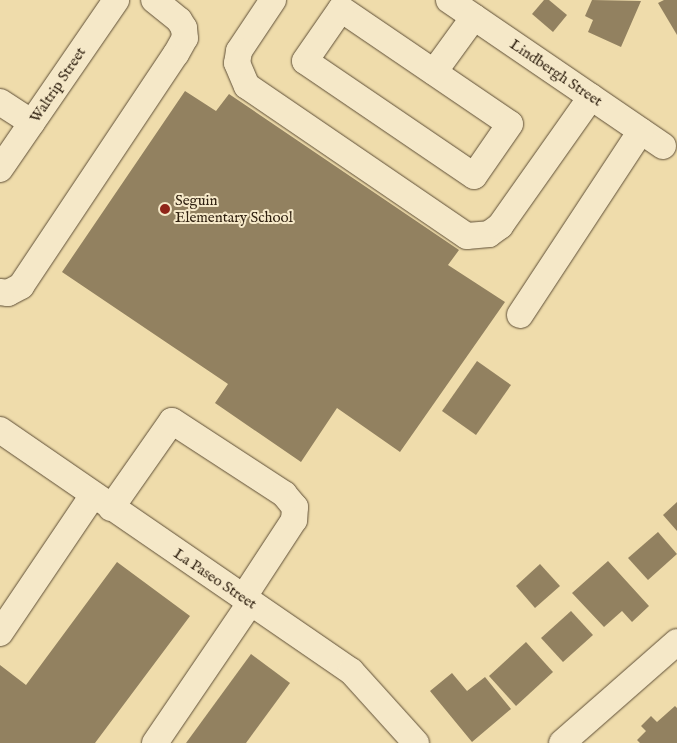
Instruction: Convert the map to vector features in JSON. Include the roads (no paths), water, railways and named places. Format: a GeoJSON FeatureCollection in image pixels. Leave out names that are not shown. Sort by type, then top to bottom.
{"type":"FeatureCollection","features":[{"type":"Feature","properties":{"kind":"street","name":"Waltrip Street"},"geometry":{"type":"LineString","coordinates":[[0,169],[116,0]]}},
{"type":"Feature","properties":{"kind":"street"},"geometry":{"type":"LineString","coordinates":[[0,292],[8,293],[20,286],[185,38],[184,28],[178,20],[154,0]]}},
{"type":"Feature","properties":{"kind":"street"},"geometry":{"type":"LineString","coordinates":[[273,0],[239,51],[237,63],[247,86],[467,236],[489,234],[500,226],[591,97]]}},
{"type":"Feature","properties":{"kind":"street","name":"Lindbergh Street"},"geometry":{"type":"LineString","coordinates":[[449,0],[662,146]]}},
{"type":"Feature","properties":{"kind":"street"},"geometry":{"type":"LineString","coordinates":[[341,9],[434,72],[510,124],[474,176],[306,61],[341,9]]}},
{"type":"Feature","properties":{"kind":"street"},"geometry":{"type":"LineString","coordinates":[[434,72],[474,17]]}},
{"type":"Feature","properties":{"kind":"street"},"geometry":{"type":"LineString","coordinates":[[0,102],[32,123]]}},
{"type":"Feature","properties":{"kind":"street"},"geometry":{"type":"LineString","coordinates":[[520,315],[641,131]]}},
{"type":"Feature","properties":{"kind":"street"},"geometry":{"type":"LineString","coordinates":[[0,633],[102,502],[172,421],[284,494],[295,506],[294,520],[247,600],[155,743]]}},
{"type":"Feature","properties":{"kind":"street","name":"La Paseo Street"},"geometry":{"type":"LineString","coordinates":[[0,430],[102,502],[351,671],[416,743]]}},
{"type":"Feature","properties":{"kind":"street"},"geometry":{"type":"LineString","coordinates":[[562,743],[677,642]]}},
{"type":"Feature","properties":{"kind":"place","name":"Seguin Elementary School"},"geometry":{"type":"Point","coordinates":[165,209]}}]}
